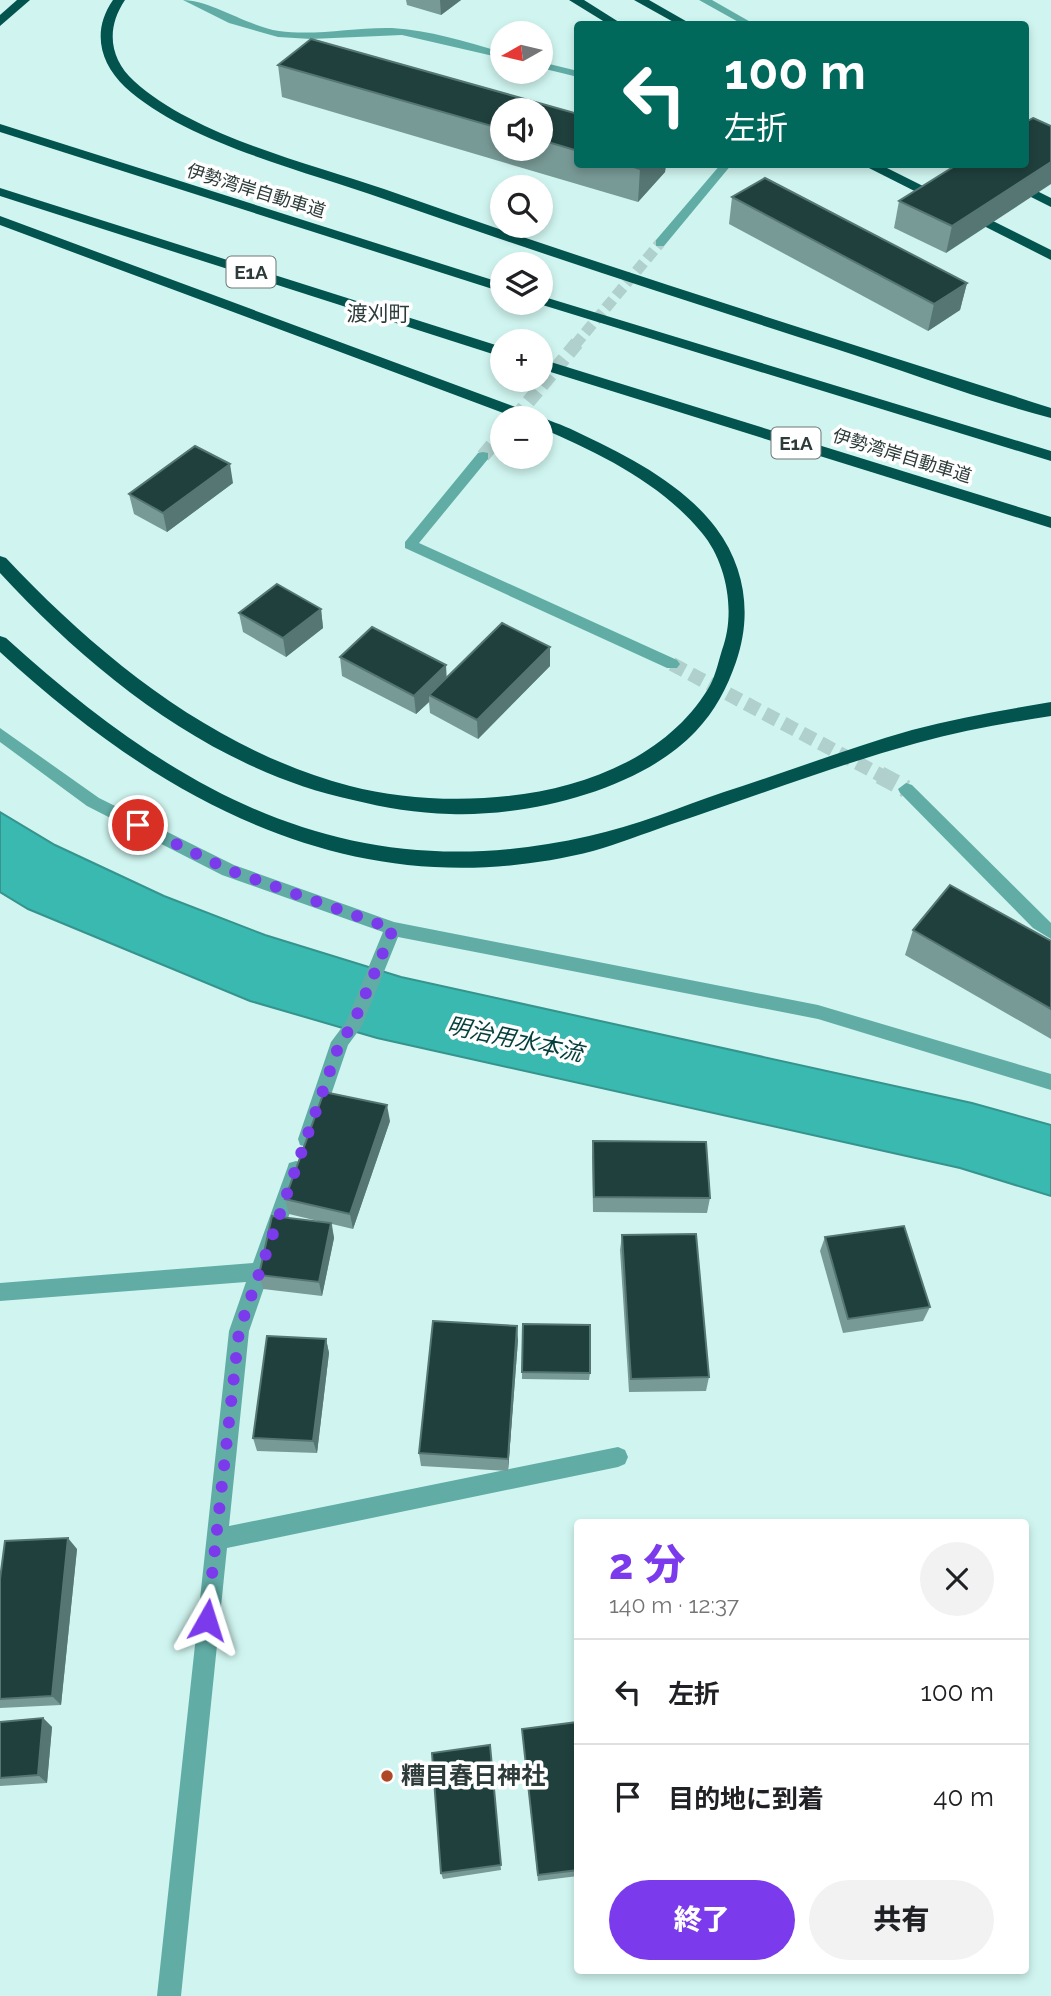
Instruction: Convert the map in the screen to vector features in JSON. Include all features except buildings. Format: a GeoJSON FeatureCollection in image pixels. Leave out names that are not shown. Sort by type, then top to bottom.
{"type":"FeatureCollection","features":[{"type":"Feature","properties":{"kind":"highway"},"geometry":{"type":"LineString","coordinates":[[0,22],[24,0]]}},
{"type":"Feature","properties":{"kind":"highway"},"geometry":{"type":"LineString","coordinates":[[119,0],[105,28],[106,47],[113,66],[131,86],[195,125],[389,196],[1051,413]]}},
{"type":"Feature","properties":{"kind":"highway"},"geometry":{"type":"LineString","coordinates":[[575,0],[611,21]]}},
{"type":"Feature","properties":{"kind":"highway"},"geometry":{"type":"LineString","coordinates":[[640,0],[679,21]]}},
{"type":"Feature","properties":{"kind":"highway","name":"伊勢湾岸自動車道"},"geometry":{"type":"LineString","coordinates":[[2,129],[490,284]]}},
{"type":"Feature","properties":{"kind":"highway"},"geometry":{"type":"LineString","coordinates":[[875,168],[1051,256]]}},
{"type":"Feature","properties":{"kind":"highway"},"geometry":{"type":"LineString","coordinates":[[979,168],[1051,203]]}},
{"type":"Feature","properties":{"kind":"highway","name":"E1A"},"geometry":{"type":"LineString","coordinates":[[0,192],[490,348]]}},
{"type":"Feature","properties":{"kind":"highway"},"geometry":{"type":"LineString","coordinates":[[0,220],[499,406]]}},
{"type":"Feature","properties":{"kind":"highway"},"geometry":{"type":"LineString","coordinates":[[553,304],[1051,456]]}},
{"type":"Feature","properties":{"kind":"highway","name":"伊勢湾岸自動車道"},"geometry":{"type":"LineString","coordinates":[[553,368],[1051,523]]}},
{"type":"Feature","properties":{"kind":"highway"},"geometry":{"type":"LineString","coordinates":[[0,562],[38,607],[101,659],[166,707],[228,745],[292,776],[351,793],[407,804],[459,807],[515,802],[566,792],[615,776],[655,754],[690,727],[715,696],[731,659],[737,625],[735,588],[723,554],[704,526],[645,474],[553,428]]}},
{"type":"Feature","properties":{"kind":"highway"},"geometry":{"type":"LineString","coordinates":[[0,642],[36,677],[102,728],[169,772],[233,808],[295,834],[359,851],[421,859],[480,860],[516,857],[593,843],[913,737],[974,722],[1051,709]]}},
{"type":"Feature","properties":{"kind":"street"},"geometry":{"type":"LineString","coordinates":[[188,0],[240,26],[262,31],[309,36],[400,32],[490,52]]}},
{"type":"Feature","properties":{"kind":"street"},"geometry":{"type":"LineString","coordinates":[[704,0],[743,21]]}},
{"type":"Feature","properties":{"kind":"street"},"geometry":{"type":"LineString","coordinates":[[553,68],[574,73]]}},
{"type":"Feature","properties":{"kind":"street"},"geometry":{"type":"LineString","coordinates":[[660,243],[724,168]]}},
{"type":"Feature","properties":{"kind":"street"},"geometry":{"type":"LineString","coordinates":[[483,456],[410,545],[672,664]]}},
{"type":"Feature","properties":{"kind":"street"},"geometry":{"type":"LineString","coordinates":[[0,734],[93,802],[216,864],[393,929],[818,1012],[1051,1083]]}},
{"type":"Feature","properties":{"kind":"street"},"geometry":{"type":"LineString","coordinates":[[906,789],[1051,932]]}},
{"type":"Feature","properties":{"kind":"street"},"geometry":{"type":"LineString","coordinates":[[169,1996],[239,1331],[340,1042],[352,1026],[393,929]]}},
{"type":"Feature","properties":{"kind":"street"},"geometry":{"type":"LineString","coordinates":[[0,1292],[258,1272]]}},
{"type":"Feature","properties":{"kind":"street"},"geometry":{"type":"LineString","coordinates":[[215,1540],[618,1457]]}},
{"type":"Feature","properties":{"kind":"water","name":"明治用水本流"},"geometry":{"type":"Polygon","coordinates":[[[0,812],[55,845],[164,896],[265,935],[401,977],[972,1103],[1051,1125],[1051,1196],[960,1168],[377,1038],[250,1001],[28,909],[0,892],[0,812]]]}},
{"type":"Feature","properties":{"kind":"tunnel"},"geometry":{"type":"LineString","coordinates":[[575,345],[660,243]]}},
{"type":"Feature","properties":{"kind":"tunnel"},"geometry":{"type":"LineString","coordinates":[[525,406],[577,343]]}},
{"type":"Feature","properties":{"kind":"tunnel"},"geometry":{"type":"LineString","coordinates":[[483,456],[490,448]]}},
{"type":"Feature","properties":{"kind":"tunnel"},"geometry":{"type":"LineString","coordinates":[[672,664],[884,777]]}},
{"type":"Feature","properties":{"kind":"tunnel"},"geometry":{"type":"LineString","coordinates":[[880,775],[906,789]]}},
{"type":"Feature","properties":{"kind":"place","name":"糟目春日神社"},"geometry":{"type":"Point","coordinates":[387,1776]}},
{"type":"Feature","properties":{"kind":"district","name":"渡刈町"},"geometry":{"type":"Point","coordinates":[378,314]}},
{"type":"Feature","properties":{"kind":"route"},"geometry":{"type":"LineString","coordinates":[[138,825],[229,870],[393,929],[352,1026],[340,1042],[239,1331],[207,1620]]}}]}
